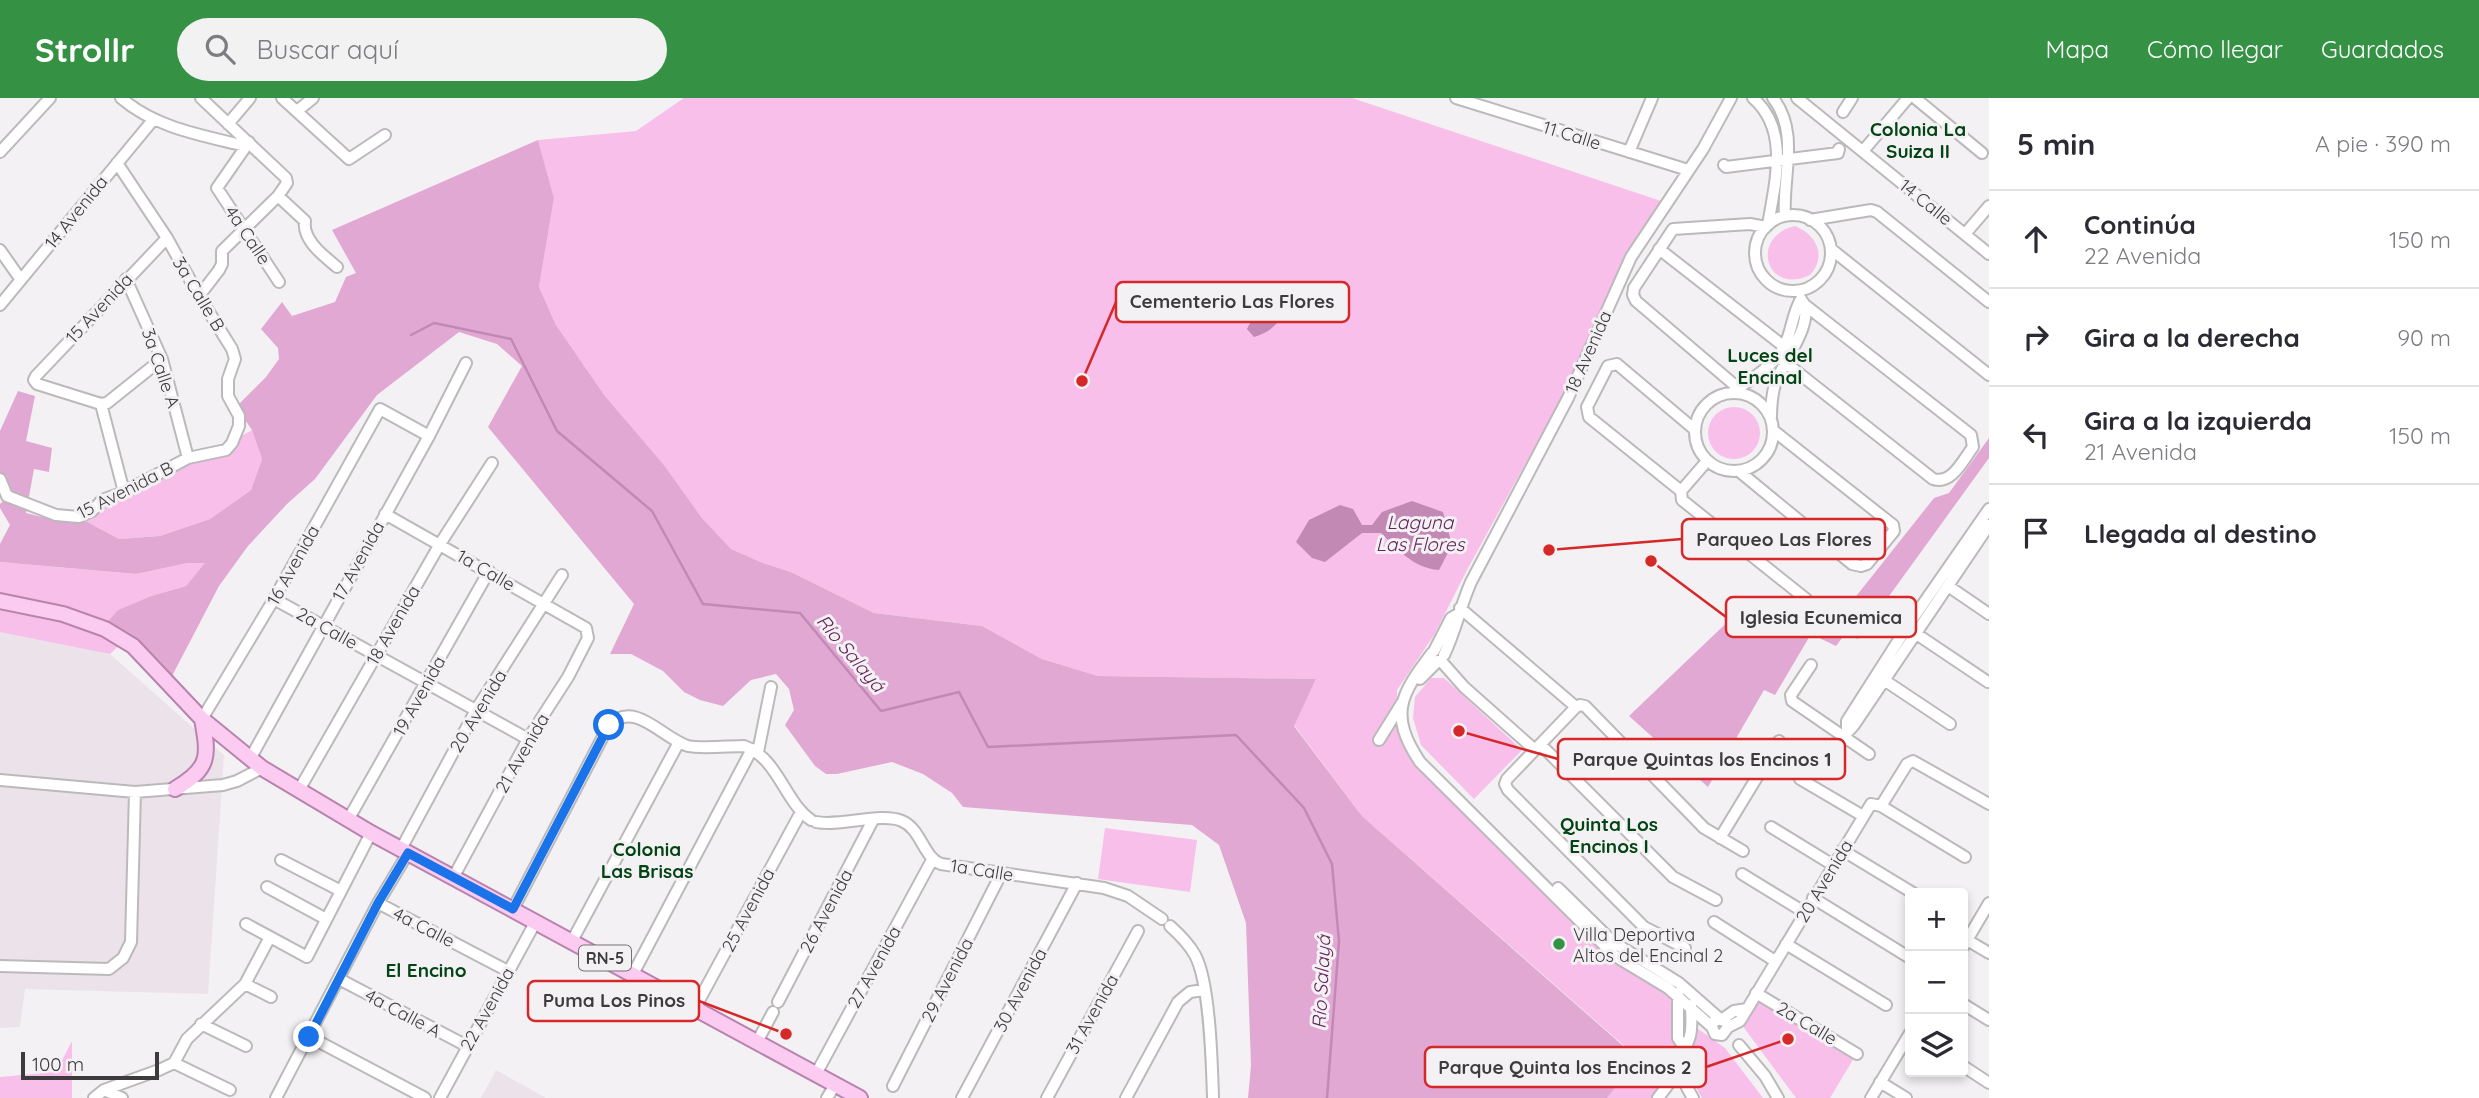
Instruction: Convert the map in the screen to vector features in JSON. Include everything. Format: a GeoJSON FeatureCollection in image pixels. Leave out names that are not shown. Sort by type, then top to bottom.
{"type":"FeatureCollection","features":[{"type":"Feature","properties":{"kind":"main road","name":"RN-5"},"geometry":{"type":"LineString","coordinates":[[0,601],[63,614],[105,629],[133,646],[202,719],[256,763],[299,790],[371,833],[816,1074],[834,1094],[860,1098]]}},
{"type":"Feature","properties":{"kind":"main road"},"geometry":{"type":"LineString","coordinates":[[175,789],[198,774],[206,762],[202,719]]}},
{"type":"Feature","properties":{"kind":"street"},"geometry":{"type":"LineString","coordinates":[[0,152],[50,98]]}},
{"type":"Feature","properties":{"kind":"street"},"geometry":{"type":"LineString","coordinates":[[121,98],[136,103],[153,120],[187,132],[247,144]]}},
{"type":"Feature","properties":{"kind":"street"},"geometry":{"type":"LineString","coordinates":[[198,296],[219,270],[222,251],[278,196],[287,180],[201,98]]}},
{"type":"Feature","properties":{"kind":"street"},"geometry":{"type":"LineString","coordinates":[[228,124],[250,98]]}},
{"type":"Feature","properties":{"kind":"street"},"geometry":{"type":"LineString","coordinates":[[282,98],[349,159],[385,135]]}},
{"type":"Feature","properties":{"kind":"street"},"geometry":{"type":"LineString","coordinates":[[296,111],[313,98]]}},
{"type":"Feature","properties":{"kind":"street","name":"11 Calle"},"geometry":{"type":"LineString","coordinates":[[1456,98],[1490,103],[1688,170]]}},
{"type":"Feature","properties":{"kind":"street"},"geometry":{"type":"LineString","coordinates":[[1629,152],[1652,98]]}},
{"type":"Feature","properties":{"kind":"street","name":"18 Avenida"},"geometry":{"type":"LineString","coordinates":[[1722,1026],[1691,1007],[1678,989],[1613,942],[1425,758],[1410,726],[1410,695],[1438,656],[1451,618],[1459,611],[1479,567],[1568,398],[1631,257],[1703,149],[1731,98]]}},
{"type":"Feature","properties":{"kind":"street"},"geometry":{"type":"LineString","coordinates":[[1753,98],[1764,107],[1770,117],[1783,161],[1767,226]]}},
{"type":"Feature","properties":{"kind":"street"},"geometry":{"type":"LineString","coordinates":[[1764,107],[1773,98],[1786,120],[1783,161],[1785,216]]}},
{"type":"Feature","properties":{"kind":"street","name":"14 Calle"},"geometry":{"type":"LineString","coordinates":[[1797,98],[1989,254]]}},
{"type":"Feature","properties":{"kind":"street"},"geometry":{"type":"LineString","coordinates":[[1843,112],[1852,98]]}},
{"type":"Feature","properties":{"kind":"street"},"geometry":{"type":"LineString","coordinates":[[1863,151],[1908,98]]}},
{"type":"Feature","properties":{"kind":"street"},"geometry":{"type":"LineString","coordinates":[[1915,98],[1982,153]]}},
{"type":"Feature","properties":{"kind":"street","name":"14 Avenida"},"geometry":{"type":"LineString","coordinates":[[0,305],[153,120]]}},
{"type":"Feature","properties":{"kind":"street","name":"4a Calle"},"geometry":{"type":"LineString","coordinates":[[247,144],[217,188],[279,282]]}},
{"type":"Feature","properties":{"kind":"street"},"geometry":{"type":"LineString","coordinates":[[1724,164],[1726,167],[1783,161],[1838,153],[1839,149]]}},
{"type":"Feature","properties":{"kind":"street","name":"3a Calle B"},"geometry":{"type":"LineString","coordinates":[[117,163],[167,237],[198,296],[232,349],[235,359],[228,379],[228,396],[239,416],[237,435]]}},
{"type":"Feature","properties":{"kind":"street"},"geometry":{"type":"LineString","coordinates":[[278,196],[304,221],[305,232],[322,254],[337,267]]}},
{"type":"Feature","properties":{"kind":"street"},"geometry":{"type":"LineString","coordinates":[[1965,234],[1988,209]]}},
{"type":"Feature","properties":{"kind":"street"},"geometry":{"type":"LineString","coordinates":[[1810,220],[1871,210],[1877,212],[1989,302]]}},
{"type":"Feature","properties":{"kind":"street"},"geometry":{"type":"LineString","coordinates":[[1658,249],[1784,355],[1933,479],[1948,479],[1973,447],[1971,435],[1802,298],[1777,288],[1760,271],[1756,260],[1759,236],[1767,226],[1785,216],[1799,216],[1820,227],[1827,237],[1831,249],[1829,267],[1802,298],[1803,326],[1784,355],[1774,389],[1772,445],[1765,458],[1754,467],[1740,472],[1728,472],[1707,461],[1695,441],[1694,429],[1697,418],[1710,400],[1750,381],[1784,355]]}},
{"type":"Feature","properties":{"kind":"street"},"geometry":{"type":"LineString","coordinates":[[1767,226],[1749,224],[1673,229],[1634,288],[1633,295],[1636,301],[1735,390],[1755,399],[1771,417]]}},
{"type":"Feature","properties":{"kind":"street","name":"15 Avenida"},"geometry":{"type":"LineString","coordinates":[[101,404],[37,384],[34,380],[167,237]]}},
{"type":"Feature","properties":{"kind":"street"},"geometry":{"type":"LineString","coordinates":[[1831,249],[1989,374]]}},
{"type":"Feature","properties":{"kind":"street"},"geometry":{"type":"LineString","coordinates":[[1,254],[21,280]]}},
{"type":"Feature","properties":{"kind":"street","name":"3a Calle A"},"geometry":{"type":"LineString","coordinates":[[126,279],[162,359],[188,458]]}},
{"type":"Feature","properties":{"kind":"street"},"geometry":{"type":"LineString","coordinates":[[124,492],[101,404],[107,403],[162,359]]}},
{"type":"Feature","properties":{"kind":"street","name":"17 Avenida"},"geometry":{"type":"LineString","coordinates":[[256,763],[323,626],[429,436],[466,363]]}},
{"type":"Feature","properties":{"kind":"street"},"geometry":{"type":"LineString","coordinates":[[1694,429],[1617,364],[1608,366],[1587,407],[1589,417],[1681,491],[1682,500],[1806,599]]}},
{"type":"Feature","properties":{"kind":"street","name":"16 Avenida"},"geometry":{"type":"LineString","coordinates":[[202,719],[274,599],[380,409],[429,436]]}},
{"type":"Feature","properties":{"kind":"street"},"geometry":{"type":"LineString","coordinates":[[1740,472],[1852,564],[1867,564],[1894,531],[1893,525],[1774,431]]}},
{"type":"Feature","properties":{"kind":"street","name":"15 Avenida B"},"geometry":{"type":"LineString","coordinates":[[0,479],[7,496],[56,515],[79,517],[92,511],[102,500],[124,492],[188,458],[226,450],[237,435]]}},
{"type":"Feature","properties":{"kind":"street"},"geometry":{"type":"LineString","coordinates":[[1681,491],[1707,461]]}},
{"type":"Feature","properties":{"kind":"street","name":"18 Avenida"},"geometry":{"type":"LineString","coordinates":[[299,790],[440,544],[492,463]]}},
{"type":"Feature","properties":{"kind":"street","name":"1a Calle"},"geometry":{"type":"LineString","coordinates":[[385,513],[586,628]]}},
{"type":"Feature","properties":{"kind":"street"},"geometry":{"type":"LineString","coordinates":[[1845,733],[1854,725],[1884,680],[1911,630],[1948,586],[1987,519]]}},
{"type":"Feature","properties":{"kind":"street"},"geometry":{"type":"LineString","coordinates":[[1845,733],[1847,721],[1987,519]]}},
{"type":"Feature","properties":{"kind":"street","name":"19 Avenida"},"geometry":{"type":"LineString","coordinates":[[348,820],[489,571]]}},
{"type":"Feature","properties":{"kind":"street","name":"20 Avenida"},"geometry":{"type":"LineString","coordinates":[[404,851],[477,710],[562,575]]}},
{"type":"Feature","properties":{"kind":"street"},"geometry":{"type":"LineString","coordinates":[[1948,586],[1989,614]]}},
{"type":"Feature","properties":{"kind":"street","name":"2a Calle"},"geometry":{"type":"LineString","coordinates":[[274,599],[528,739]]}},
{"type":"Feature","properties":{"kind":"street"},"geometry":{"type":"LineString","coordinates":[[1459,611],[1576,707]]}},
{"type":"Feature","properties":{"kind":"street","name":"21 Avenida"},"geometry":{"type":"LineString","coordinates":[[453,878],[528,739],[568,677],[588,638],[586,628]]}},
{"type":"Feature","properties":{"kind":"street"},"geometry":{"type":"LineString","coordinates":[[1911,630],[1988,682]]}},
{"type":"Feature","properties":{"kind":"street"},"geometry":{"type":"LineString","coordinates":[[1438,656],[1464,687],[1538,748],[1673,877],[1716,900]]}},
{"type":"Feature","properties":{"kind":"street","name":"18 Avenida"},"geometry":{"type":"LineString","coordinates":[[1438,656],[1409,684],[1402,703],[1406,734],[1414,753],[1426,769],[1615,956],[1655,978],[1690,992],[1722,1026],[1733,1045],[1739,1045],[1778,1098]]}},
{"type":"Feature","properties":{"kind":"street"},"geometry":{"type":"LineString","coordinates":[[1811,665],[1791,695],[1792,701],[1845,733],[1870,754]]}},
{"type":"Feature","properties":{"kind":"street"},"geometry":{"type":"LineString","coordinates":[[1884,680],[1950,724]]}},
{"type":"Feature","properties":{"kind":"street"},"geometry":{"type":"LineString","coordinates":[[633,974],[755,751],[771,687]]}},
{"type":"Feature","properties":{"kind":"street"},"geometry":{"type":"LineString","coordinates":[[1379,740],[1402,703]]}},
{"type":"Feature","properties":{"kind":"street"},"geometry":{"type":"LineString","coordinates":[[1685,948],[1644,927],[1508,790],[1505,784],[1507,779],[1576,707],[1586,706],[1704,828],[1743,851]]}},
{"type":"Feature","properties":{"kind":"street"},"geometry":{"type":"LineString","coordinates":[[513,909],[609,725],[615,719],[633,716],[679,742],[694,747],[744,746],[755,751]]}},
{"type":"Feature","properties":{"kind":"street"},"geometry":{"type":"LineString","coordinates":[[1720,838],[1779,741]]}},
{"type":"Feature","properties":{"kind":"street"},"geometry":{"type":"LineString","coordinates":[[572,941],[679,742]]}},
{"type":"Feature","properties":{"kind":"street","name":"1a Calle"},"geometry":{"type":"LineString","coordinates":[[755,751],[778,777],[801,812],[814,821],[893,818],[908,824],[920,838],[932,860],[1001,874],[1104,888],[1128,896],[1166,922],[1184,938],[1201,968],[1213,1098]]}},
{"type":"Feature","properties":{"kind":"street"},"geometry":{"type":"LineString","coordinates":[[1881,806],[1907,764],[1913,761],[1989,804]]}},
{"type":"Feature","properties":{"kind":"street"},"geometry":{"type":"LineString","coordinates":[[0,780],[135,792],[223,785],[237,781],[256,763]]}},
{"type":"Feature","properties":{"kind":"street"},"geometry":{"type":"LineString","coordinates":[[1800,779],[1863,816],[1871,804],[1881,806],[1965,857]]}},
{"type":"Feature","properties":{"kind":"street"},"geometry":{"type":"LineString","coordinates":[[0,966],[109,969],[123,958],[131,942],[135,792]]}},
{"type":"Feature","properties":{"kind":"street","name":"25 Avenida"},"geometry":{"type":"LineString","coordinates":[[695,1008],[801,812]]}},
{"type":"Feature","properties":{"kind":"street","name":"20 Avenida"},"geometry":{"type":"LineString","coordinates":[[1722,1026],[1740,1021],[1863,816]]}},
{"type":"Feature","properties":{"kind":"street","name":"26 Avenida"},"geometry":{"type":"LineString","coordinates":[[757,1042],[873,820]]}},
{"type":"Feature","properties":{"kind":"street"},"geometry":{"type":"LineString","coordinates":[[1771,827],[1833,865]]}},
{"type":"Feature","properties":{"kind":"street"},"geometry":{"type":"LineString","coordinates":[[246,924],[307,957],[371,833]]}},
{"type":"Feature","properties":{"kind":"street"},"geometry":{"type":"LineString","coordinates":[[1842,850],[1905,888]]}},
{"type":"Feature","properties":{"kind":"street"},"geometry":{"type":"LineString","coordinates":[[277,1098],[404,851]]}},
{"type":"Feature","properties":{"kind":"street"},"geometry":{"type":"LineString","coordinates":[[281,860],[341,891]]}},
{"type":"Feature","properties":{"kind":"street","name":"27 Avenida"},"geometry":{"type":"LineString","coordinates":[[816,1074],[932,860]]}},
{"type":"Feature","properties":{"kind":"street","name":"29 Avenida"},"geometry":{"type":"LineString","coordinates":[[890,1092],[1001,874]]}},
{"type":"Feature","properties":{"kind":"street"},"geometry":{"type":"LineString","coordinates":[[1742,874],[1804,912]]}},
{"type":"Feature","properties":{"kind":"street","name":"30 Avenida"},"geometry":{"type":"LineString","coordinates":[[962,1098],[1077,883]]}},
{"type":"Feature","properties":{"kind":"street"},"geometry":{"type":"LineString","coordinates":[[267,887],[326,919]]}},
{"type":"Feature","properties":{"kind":"street"},"geometry":{"type":"LineString","coordinates":[[1813,898],[1905,955]]}},
{"type":"Feature","properties":{"kind":"street","name":"4a Calle"},"geometry":{"type":"LineString","coordinates":[[378,903],[508,971]]}},
{"type":"Feature","properties":{"kind":"street"},"geometry":{"type":"LineString","coordinates":[[1968,939],[1989,903]]}},
{"type":"Feature","properties":{"kind":"street","name":"22 Avenida"},"geometry":{"type":"LineString","coordinates":[[440,1098],[536,921]]}},
{"type":"Feature","properties":{"kind":"street"},"geometry":{"type":"LineString","coordinates":[[1714,922],[1775,961]]}},
{"type":"Feature","properties":{"kind":"street","name":"31 Avenida"},"geometry":{"type":"LineString","coordinates":[[1046,1098],[1138,931]]}},
{"type":"Feature","properties":{"kind":"street"},"geometry":{"type":"LineString","coordinates":[[94,1098],[104,1090],[174,1063],[187,1039],[245,984],[270,937]]}},
{"type":"Feature","properties":{"kind":"street"},"geometry":{"type":"LineString","coordinates":[[1786,944],[1886,1005]]}},
{"type":"Feature","properties":{"kind":"street"},"geometry":{"type":"LineString","coordinates":[[1968,945],[1989,953]]}},
{"type":"Feature","properties":{"kind":"street","name":"4a Calle A"},"geometry":{"type":"LineString","coordinates":[[339,979],[467,1046]]}},
{"type":"Feature","properties":{"kind":"street"},"geometry":{"type":"LineString","coordinates":[[245,984],[271,997]]}},
{"type":"Feature","properties":{"kind":"street"},"geometry":{"type":"LineString","coordinates":[[1678,989],[1678,1038],[1684,1047]]}},
{"type":"Feature","properties":{"kind":"street"},"geometry":{"type":"LineString","coordinates":[[1126,1098],[1178,1002],[1190,992],[1204,990]]}},
{"type":"Feature","properties":{"kind":"street"},"geometry":{"type":"LineString","coordinates":[[1690,992],[1690,1038],[1684,1047],[1680,1069],[1681,1077],[1693,1098]]}},
{"type":"Feature","properties":{"kind":"street","name":"2a Calle"},"geometry":{"type":"LineString","coordinates":[[1756,993],[1857,1054]]}},
{"type":"Feature","properties":{"kind":"street"},"geometry":{"type":"LineString","coordinates":[[1968,1007],[1989,1020]]}},
{"type":"Feature","properties":{"kind":"street"},"geometry":{"type":"LineString","coordinates":[[201,1024],[246,1046]]}},
{"type":"Feature","properties":{"kind":"street"},"geometry":{"type":"LineString","coordinates":[[309,1037],[425,1098]]}},
{"type":"Feature","properties":{"kind":"street"},"geometry":{"type":"LineString","coordinates":[[1871,1098],[1905,1041]]}},
{"type":"Feature","properties":{"kind":"street"},"geometry":{"type":"LineString","coordinates":[[174,1063],[230,1090]]}},
{"type":"Feature","properties":{"kind":"street"},"geometry":{"type":"LineString","coordinates":[[1658,1098],[1680,1069]]}},
{"type":"Feature","properties":{"kind":"street"},"geometry":{"type":"LineString","coordinates":[[1968,1069],[1989,1083]]}},
{"type":"Feature","properties":{"kind":"street"},"geometry":{"type":"LineString","coordinates":[[1880,1082],[1906,1098]]}},
{"type":"Feature","properties":{"kind":"street"},"geometry":{"type":"LineString","coordinates":[[104,1090],[122,1098]]}},
{"type":"Feature","properties":{"kind":"shaded area"},"geometry":{"type":"Polygon","coordinates":[[[684,98],[1352,98],[1661,201],[1625,254],[1562,397],[1434,635],[1397,690],[1397,715],[1406,743],[1617,960],[1673,995],[1672,1007],[1725,1048],[1763,1098],[1702,1098],[1689,1074],[1673,1086],[1664,1098],[1607,1098],[1638,1058],[1362,816],[1294,725],[1316,679],[1098,676],[1042,659],[982,626],[874,613],[791,572],[731,549],[702,518],[664,465],[605,396],[556,325],[539,287],[554,198],[538,140],[636,131],[684,98]]]}},
{"type":"Feature","properties":{"kind":"shaded area"},"geometry":{"type":"Polygon","coordinates":[[[538,140],[554,198],[539,287],[556,325],[605,396],[664,465],[702,518],[731,549],[791,572],[874,613],[982,626],[1042,659],[1098,676],[1316,679],[1294,726],[1362,816],[1638,1059],[1607,1098],[1248,1098],[1251,1066],[1246,923],[1219,845],[1192,825],[963,807],[952,793],[923,774],[892,762],[826,774],[815,766],[785,725],[794,710],[789,689],[776,674],[751,680],[723,706],[700,700],[684,692],[663,671],[631,654],[610,654],[634,604],[488,427],[522,366],[497,344],[459,332],[377,395],[315,479],[287,504],[248,546],[219,586],[172,676],[128,637],[106,624],[118,610],[151,596],[186,586],[205,563],[188,563],[136,574],[0,562],[0,544],[10,525],[0,508],[5,499],[0,490],[0,431],[18,391],[35,396],[26,441],[52,448],[49,472],[34,469],[26,513],[58,521],[82,519],[119,539],[160,536],[210,519],[251,490],[262,459],[252,430],[236,407],[266,377],[279,359],[278,348],[261,329],[282,302],[292,316],[335,302],[346,277],[356,273],[332,230],[538,140]]]}},
{"type":"Feature","properties":{"kind":"shaded area"},"geometry":{"type":"Polygon","coordinates":[[[1795,226],[1814,240],[1819,254],[1818,261],[1810,275],[1795,279],[1783,278],[1774,272],[1768,252],[1772,241],[1781,232],[1795,226]]]}},
{"type":"Feature","properties":{"kind":"shaded area"},"geometry":{"type":"Polygon","coordinates":[[[1734,407],[1753,414],[1760,433],[1753,452],[1734,459],[1715,452],[1708,433],[1715,414],[1734,407]]]}},
{"type":"Feature","properties":{"kind":"shaded area"},"geometry":{"type":"Polygon","coordinates":[[[252,430],[262,459],[251,490],[210,519],[160,536],[119,539],[82,519],[195,462],[252,430]]]}},
{"type":"Feature","properties":{"kind":"shaded area"},"geometry":{"type":"Polygon","coordinates":[[[1989,438],[1989,458],[1858,639],[1845,634],[1836,646],[1811,634],[1775,695],[1764,690],[1708,787],[1629,716],[1739,611],[1754,623],[1771,609],[1785,621],[1800,622],[1812,610],[1846,609],[1934,498],[1949,493],[1989,438]]]}},
{"type":"Feature","properties":{"kind":"shaded area"},"geometry":{"type":"Polygon","coordinates":[[[0,562],[136,574],[188,563],[206,563],[186,586],[151,596],[118,610],[128,637],[110,654],[0,632],[0,562]]]}},
{"type":"Feature","properties":{"kind":"shaded area"},"geometry":{"type":"Polygon","coordinates":[[[0,632],[110,654],[224,755],[208,994],[25,989],[20,1027],[0,1028],[0,632]]]}},
{"type":"Feature","properties":{"kind":"shaded area"},"geometry":{"type":"Polygon","coordinates":[[[1431,678],[1444,678],[1522,750],[1474,799],[1421,745],[1413,718],[1415,697],[1431,678]]]}},
{"type":"Feature","properties":{"kind":"shaded area"},"geometry":{"type":"Polygon","coordinates":[[[1105,828],[1197,840],[1190,892],[1098,879],[1105,828]]]}},
{"type":"Feature","properties":{"kind":"shaded area"},"geometry":{"type":"Polygon","coordinates":[[[1760,1000],[1854,1058],[1830,1098],[1796,1098],[1739,1021],[1760,1000]]]}},
{"type":"Feature","properties":{"kind":"shaded area"},"geometry":{"type":"Polygon","coordinates":[[[72,1041],[72,1098],[0,1098],[0,1077],[56,1072],[72,1041]]]}},
{"type":"Feature","properties":{"kind":"shaded area"},"geometry":{"type":"Polygon","coordinates":[[[496,1070],[546,1098],[481,1098],[496,1070]]]}},
{"type":"Feature","properties":{"kind":"water"},"geometry":{"type":"Polygon","coordinates":[[[1276,303],[1282,306],[1284,312],[1281,317],[1272,328],[1254,337],[1247,329],[1252,320],[1262,310],[1276,303]]]}},
{"type":"Feature","properties":{"kind":"water","name":"Laguna Las Flores"},"geometry":{"type":"Polygon","coordinates":[[[1412,501],[1443,512],[1452,545],[1439,570],[1414,562],[1381,533],[1362,533],[1325,562],[1312,558],[1296,542],[1309,520],[1340,505],[1353,509],[1362,525],[1372,525],[1382,512],[1412,501]]]}},
{"type":"Feature","properties":{"kind":"waterway","name":"Río Salayá"},"geometry":{"type":"LineString","coordinates":[[411,335],[434,323],[511,339],[557,431],[652,511],[703,604],[800,613],[881,711],[959,692],[988,747],[1236,735],[1304,808],[1332,864],[1339,941],[1327,1098]]}},
{"type":"Feature","properties":{"kind":"place","name":"Cementerio Las Flores"},"geometry":{"type":"Point","coordinates":[1082,381]}},
{"type":"Feature","properties":{"kind":"place","name":"Parqueo Las Flores"},"geometry":{"type":"Point","coordinates":[1549,550]}},
{"type":"Feature","properties":{"kind":"place","name":"Iglesia Ecunemica"},"geometry":{"type":"Point","coordinates":[1651,561]}},
{"type":"Feature","properties":{"kind":"place","name":"Parque Quintas los Encinos 1"},"geometry":{"type":"Point","coordinates":[1459,731]}},
{"type":"Feature","properties":{"kind":"place","name":"Villa Deportiva Altos del Encinal 2"},"geometry":{"type":"Point","coordinates":[1559,944]}},
{"type":"Feature","properties":{"kind":"place","name":"Puma Los Pinos"},"geometry":{"type":"Point","coordinates":[786,1034]}},
{"type":"Feature","properties":{"kind":"place","name":"Parque Quinta los Encinos 2"},"geometry":{"type":"Point","coordinates":[1788,1039]}},
{"type":"Feature","properties":{"kind":"district","name":"Colonia La Suiza II"},"geometry":{"type":"Point","coordinates":[1918,140]}},
{"type":"Feature","properties":{"kind":"district","name":"Luces del Encinal"},"geometry":{"type":"Point","coordinates":[1770,366]}},
{"type":"Feature","properties":{"kind":"district","name":"Quinta Los Encinos I"},"geometry":{"type":"Point","coordinates":[1609,835]}},
{"type":"Feature","properties":{"kind":"district","name":"Colonia Las Brisas"},"geometry":{"type":"Point","coordinates":[647,860]}},
{"type":"Feature","properties":{"kind":"district","name":"El Encino"},"geometry":{"type":"Point","coordinates":[426,970]}},
{"type":"Feature","properties":{"kind":"route"},"geometry":{"type":"LineString","coordinates":[[309,1037],[378,903],[408,853],[513,909],[609,725]]}}]}
